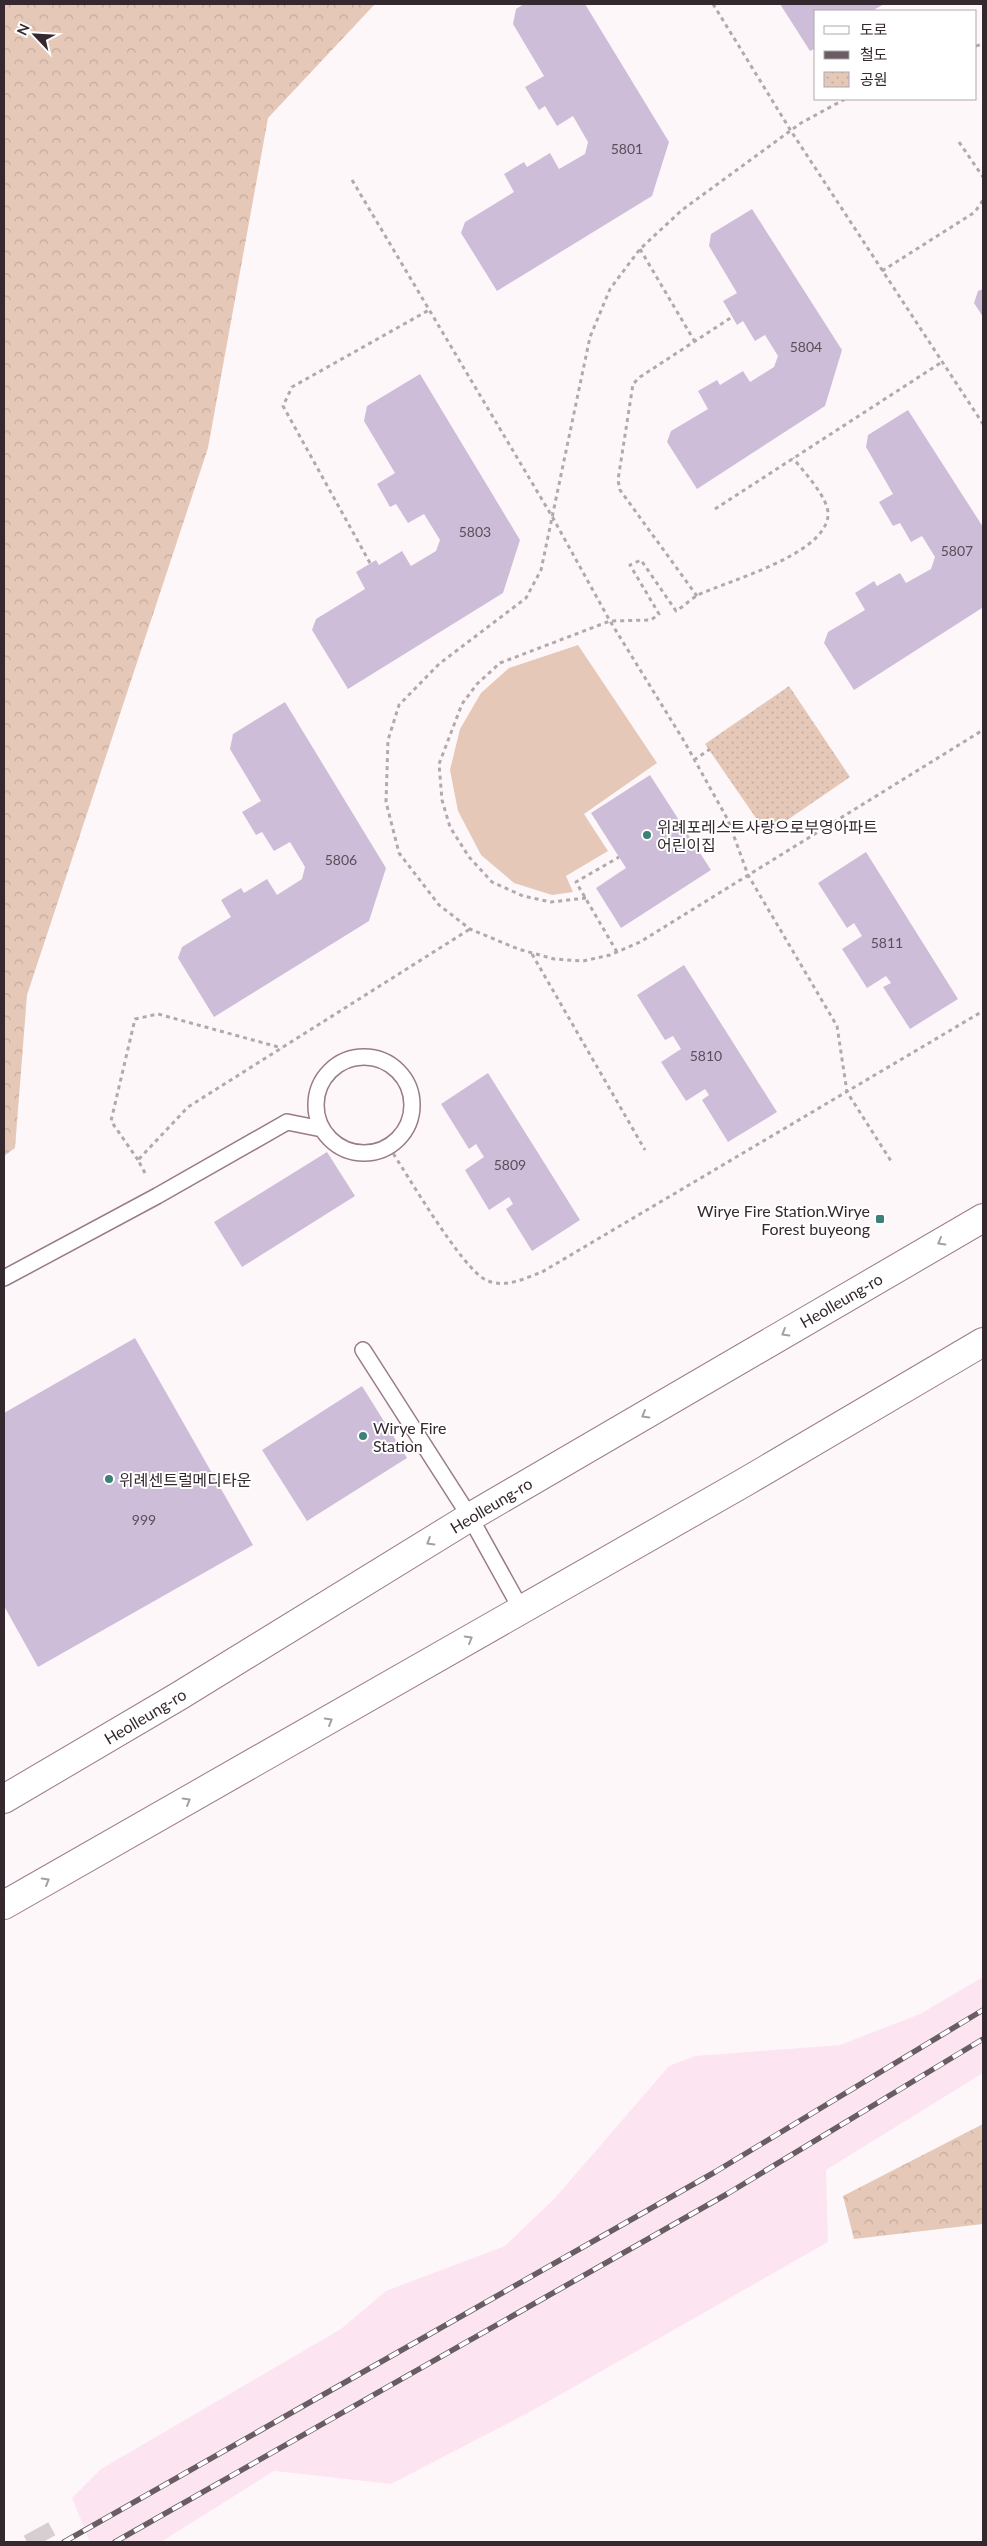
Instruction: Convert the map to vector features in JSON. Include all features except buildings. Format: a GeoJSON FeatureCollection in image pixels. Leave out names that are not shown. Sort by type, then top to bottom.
{"type":"FeatureCollection","features":[{"type":"Feature","properties":{"kind":"main road","name":"Heolleung-ro"},"geometry":{"type":"LineString","coordinates":[[4,1800],[179,1696],[470,1517],[983,1218]]}},
{"type":"Feature","properties":{"kind":"main road"},"geometry":{"type":"LineString","coordinates":[[4,1905],[983,1342]]}},
{"type":"Feature","properties":{"kind":"lane"},"geometry":{"type":"LineString","coordinates":[[362,1056],[378,1058],[393,1066],[404,1077],[411,1092],[413,1108],[409,1124],[401,1137],[389,1147],[375,1153],[359,1154],[344,1150],[331,1141],[322,1129],[316,1114],[316,1097],[321,1081],[332,1069],[346,1060],[362,1056]]}},
{"type":"Feature","properties":{"kind":"lane"},"geometry":{"type":"LineString","coordinates":[[4,1278],[158,1196],[287,1122],[322,1129]]}},
{"type":"Feature","properties":{"kind":"lane"},"geometry":{"type":"LineString","coordinates":[[363,1350],[470,1517],[521,1609]]}},
{"type":"Feature","properties":{"kind":"path"},"geometry":{"type":"LineString","coordinates":[[714,4],[791,130],[983,424]]}},
{"type":"Feature","properties":{"kind":"path"},"geometry":{"type":"LineString","coordinates":[[843,100],[791,130],[682,210],[640,248],[610,290],[590,337],[541,570],[526,598],[439,664],[399,705],[388,740],[386,802],[399,853],[438,905],[470,928],[532,953],[554,960],[583,961],[617,952],[640,942],[983,730]]}},
{"type":"Feature","properties":{"kind":"path"},"geometry":{"type":"LineString","coordinates":[[959,142],[983,177]]}},
{"type":"Feature","properties":{"kind":"path"},"geometry":{"type":"LineString","coordinates":[[352,180],[553,518],[610,621],[728,820],[748,875],[837,1026],[847,1092],[891,1161]]}},
{"type":"Feature","properties":{"kind":"path"},"geometry":{"type":"LineString","coordinates":[[882,271],[975,212],[983,200]]}},
{"type":"Feature","properties":{"kind":"path"},"geometry":{"type":"LineString","coordinates":[[640,248],[695,342]]}},
{"type":"Feature","properties":{"kind":"path"},"geometry":{"type":"LineString","coordinates":[[370,563],[283,406],[292,387],[429,310]]}},
{"type":"Feature","properties":{"kind":"path"},"geometry":{"type":"LineString","coordinates":[[697,596],[620,490],[618,480],[633,384],[640,377],[732,317]]}},
{"type":"Feature","properties":{"kind":"path"},"geometry":{"type":"LineString","coordinates":[[715,508],[942,362]]}},
{"type":"Feature","properties":{"kind":"path"},"geometry":{"type":"LineString","coordinates":[[586,898],[552,902],[523,896],[492,882],[469,857],[450,827],[442,800],[439,764],[462,704],[477,684],[500,663],[610,621],[651,620],[659,614],[630,565],[641,560],[676,611],[697,596],[786,560],[822,533],[828,515],[823,496],[793,458]]}},
{"type":"Feature","properties":{"kind":"path"},"geometry":{"type":"LineString","coordinates":[[694,760],[710,749]]}},
{"type":"Feature","properties":{"kind":"path"},"geometry":{"type":"LineString","coordinates":[[617,952],[576,882],[619,856]]}},
{"type":"Feature","properties":{"kind":"path"},"geometry":{"type":"LineString","coordinates":[[138,1160],[188,1107],[470,928]]}},
{"type":"Feature","properties":{"kind":"path"},"geometry":{"type":"LineString","coordinates":[[532,953],[646,1150]]}},
{"type":"Feature","properties":{"kind":"path"},"geometry":{"type":"LineString","coordinates":[[389,1147],[466,1264],[487,1280],[510,1284],[542,1272],[983,1011]]}},
{"type":"Feature","properties":{"kind":"path"},"geometry":{"type":"LineString","coordinates":[[158,1196],[138,1160],[111,1121],[135,1020],[158,1014],[282,1048]]}},
{"type":"Feature","properties":{"kind":"shaded area"},"geometry":{"type":"Polygon","coordinates":[[[983,1977],[983,2073],[826,2170],[828,2242],[528,2413],[391,2484],[274,2471],[161,2542],[90,2542],[72,2498],[101,2469],[341,2329],[386,2291],[505,2246],[555,2198],[669,2066],[695,2056],[840,2045],[920,2014],[983,1977]]]}},
{"type":"Feature","properties":{"kind":"green space"},"geometry":{"type":"Polygon","coordinates":[[[4,4],[375,4],[268,118],[208,448],[27,995],[15,1148],[4,1156],[4,4]]]}},
{"type":"Feature","properties":{"kind":"green space"},"geometry":{"type":"Polygon","coordinates":[[[578,645],[657,763],[584,814],[608,851],[566,876],[573,892],[552,895],[514,883],[481,855],[458,811],[450,770],[460,729],[481,693],[509,668],[578,645]]]}},
{"type":"Feature","properties":{"kind":"green space"},"geometry":{"type":"Polygon","coordinates":[[[789,686],[850,777],[767,834],[705,744],[789,686]]]}},
{"type":"Feature","properties":{"kind":"green space"},"geometry":{"type":"Polygon","coordinates":[[[983,2124],[983,2224],[854,2239],[843,2196],[983,2124]]]}},
{"type":"Feature","properties":{"kind":"tunnel"},"geometry":{"type":"LineString","coordinates":[[36,2529],[43,2542]]}},
{"type":"Feature","properties":{"kind":"railway"},"geometry":{"type":"LineString","coordinates":[[64,2542],[715,2172],[983,2010]]}},
{"type":"Feature","properties":{"kind":"railway"},"geometry":{"type":"LineString","coordinates":[[115,2542],[727,2194],[983,2039]]}},
{"type":"Feature","properties":{"kind":"place","name":"위례포레스트사랑으로부영아파트 어린이집"},"geometry":{"type":"Point","coordinates":[647,835]}},
{"type":"Feature","properties":{"kind":"place","name":"Wirye Fire Station.Wirye Forest buyeong"},"geometry":{"type":"Point","coordinates":[880,1219]}},
{"type":"Feature","properties":{"kind":"place","name":"Wirye Fire Station"},"geometry":{"type":"Point","coordinates":[363,1436]}},
{"type":"Feature","properties":{"kind":"place","name":"위례센트럴메디타운"},"geometry":{"type":"Point","coordinates":[109,1479]}}]}
